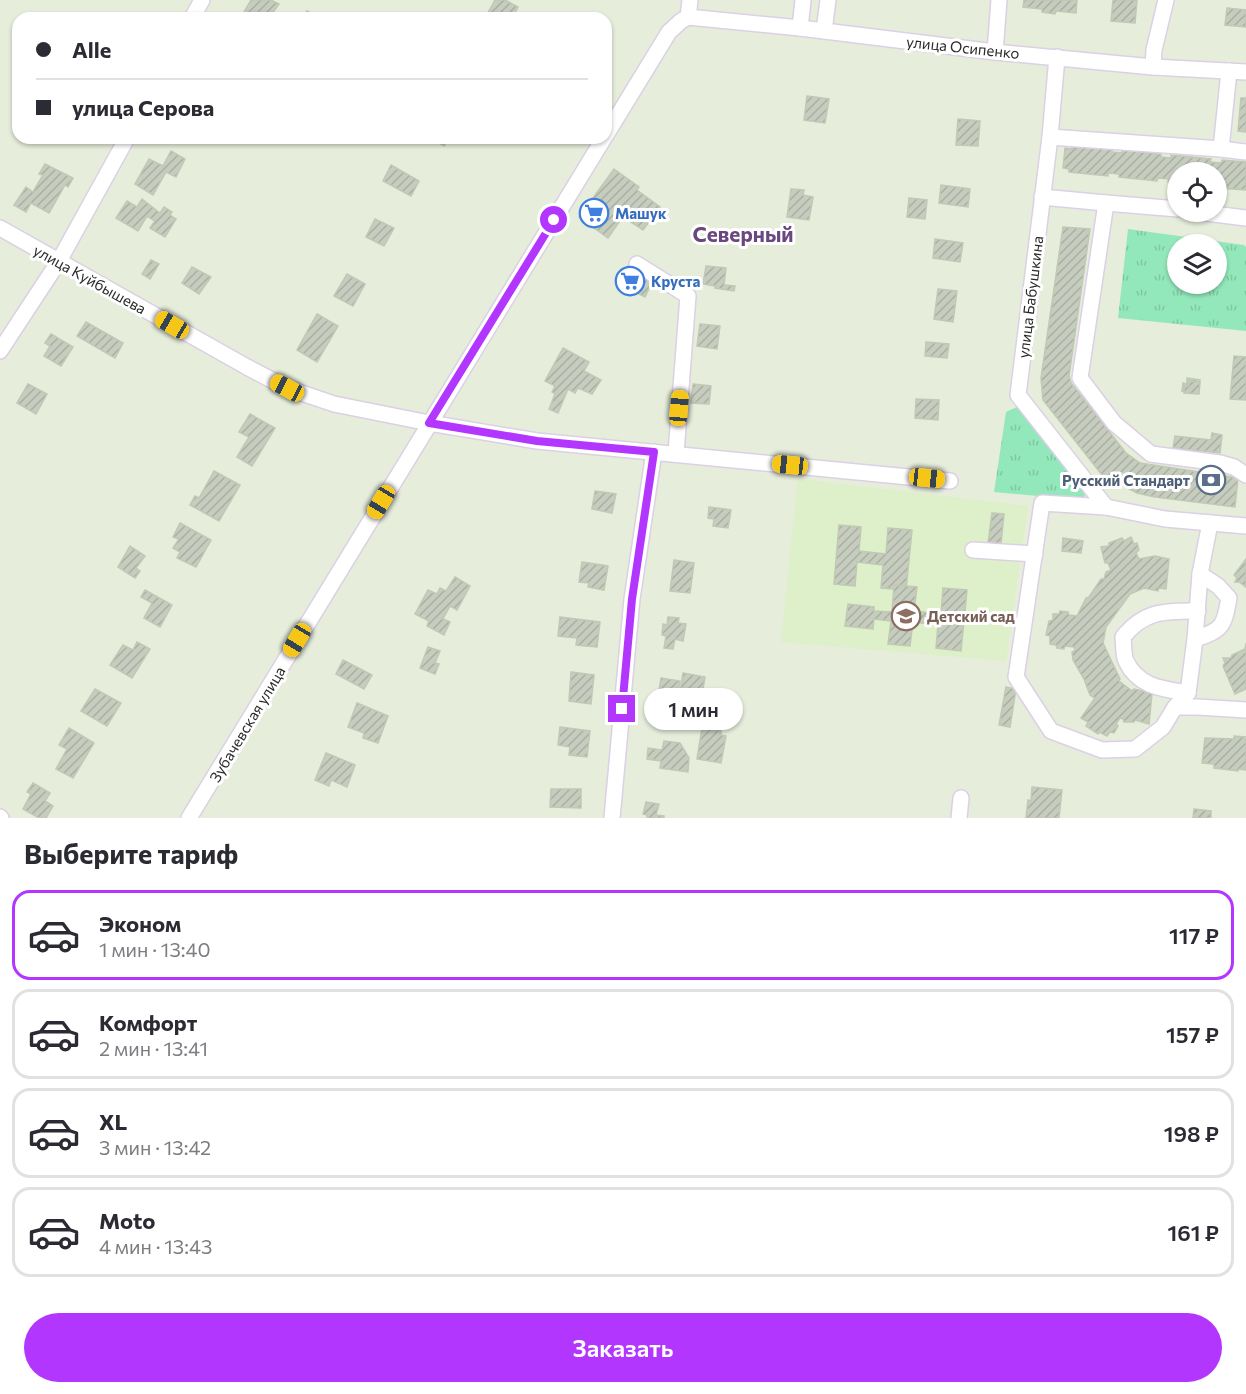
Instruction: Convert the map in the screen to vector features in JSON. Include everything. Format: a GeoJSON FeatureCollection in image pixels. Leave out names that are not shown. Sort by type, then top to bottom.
{"type":"FeatureCollection","features":[{"type":"Feature","properties":{"kind":"street"},"geometry":{"type":"LineString","coordinates":[[685,19],[690,0]]}},
{"type":"Feature","properties":{"kind":"street"},"geometry":{"type":"LineString","coordinates":[[800,28],[803,0]]}},
{"type":"Feature","properties":{"kind":"street"},"geometry":{"type":"LineString","coordinates":[[824,31],[828,0]]}},
{"type":"Feature","properties":{"kind":"street"},"geometry":{"type":"LineString","coordinates":[[995,52],[999,0]]}},
{"type":"Feature","properties":{"kind":"street"},"geometry":{"type":"LineString","coordinates":[[1153,67],[1154,50],[1166,0]]}},
{"type":"Feature","properties":{"kind":"street","name":"улица Осипенко"},"geometry":{"type":"LineString","coordinates":[[685,19],[800,28],[995,52],[1153,67],[1246,72]]}},
{"type":"Feature","properties":{"kind":"street","name":"Зубачевская улица"},"geometry":{"type":"LineString","coordinates":[[612,126],[669,32],[685,19]]}},
{"type":"Feature","properties":{"kind":"street","name":"улица Бабушкина"},"geometry":{"type":"LineString","coordinates":[[1057,57],[1050,137],[1018,394],[1106,507]]}},
{"type":"Feature","properties":{"kind":"street"},"geometry":{"type":"LineString","coordinates":[[1221,149],[1228,71]]}},
{"type":"Feature","properties":{"kind":"street"},"geometry":{"type":"LineString","coordinates":[[1050,137],[1221,149],[1246,153]]}},
{"type":"Feature","properties":{"kind":"street"},"geometry":{"type":"LineString","coordinates":[[0,351],[59,261],[124,144]]}},
{"type":"Feature","properties":{"kind":"street","name":"Зубачевская улица"},"geometry":{"type":"LineString","coordinates":[[189,818],[601,144]]}},
{"type":"Feature","properties":{"kind":"street"},"geometry":{"type":"LineString","coordinates":[[1042,197],[1167,207]]}},
{"type":"Feature","properties":{"kind":"street"},"geometry":{"type":"LineString","coordinates":[[1106,203],[1080,378],[1114,423],[1151,454],[1220,463],[1234,467],[1246,475]]}},
{"type":"Feature","properties":{"kind":"street"},"geometry":{"type":"LineString","coordinates":[[1227,216],[1246,218]]}},
{"type":"Feature","properties":{"kind":"street","name":"улица Куйбышева"},"geometry":{"type":"LineString","coordinates":[[0,228],[287,388],[334,404],[537,441],[950,481]]}},
{"type":"Feature","properties":{"kind":"street"},"geometry":{"type":"LineString","coordinates":[[638,264],[688,296],[676,453]]}},
{"type":"Feature","properties":{"kind":"street"},"geometry":{"type":"LineString","coordinates":[[612,818],[632,599],[654,452]]}},
{"type":"Feature","properties":{"kind":"street"},"geometry":{"type":"LineString","coordinates":[[1210,523],[1200,574],[1196,639],[1188,693],[1175,707],[1163,727],[1135,748],[1102,750],[1052,731],[1016,677],[1042,503],[1106,507],[1165,519],[1246,526]]}},
{"type":"Feature","properties":{"kind":"street"},"geometry":{"type":"LineString","coordinates":[[973,550],[1035,554]]}},
{"type":"Feature","properties":{"kind":"street"},"geometry":{"type":"LineString","coordinates":[[1196,639],[1214,633],[1222,626],[1229,598],[1218,586],[1200,574]]}},
{"type":"Feature","properties":{"kind":"street"},"geometry":{"type":"LineString","coordinates":[[1188,693],[1154,687],[1139,679],[1125,660],[1123,637],[1133,624],[1149,615],[1198,611]]}},
{"type":"Feature","properties":{"kind":"street"},"geometry":{"type":"LineString","coordinates":[[1175,707],[1246,710]]}},
{"type":"Feature","properties":{"kind":"street"},"geometry":{"type":"LineString","coordinates":[[959,818],[961,798]]}},
{"type":"Feature","properties":{"kind":"shaded area"},"geometry":{"type":"Polygon","coordinates":[[[798,479],[1028,506],[1006,661],[781,642],[798,479]]]}},
{"type":"Feature","properties":{"kind":"green space"},"geometry":{"type":"Polygon","coordinates":[[[1128,229],[1167,234],[1167,294],[1227,294],[1227,243],[1244,245],[1246,247],[1246,331],[1118,318],[1128,229]]]}},
{"type":"Feature","properties":{"kind":"green space"},"geometry":{"type":"Polygon","coordinates":[[[1019,406],[1085,493],[1084,500],[994,492],[1006,412],[1019,406]]]}},
{"type":"Feature","properties":{"kind":"building"},"geometry":{"type":"Polygon","coordinates":[[[251,0],[271,0],[279,4],[273,12],[244,12],[251,0]]]}},
{"type":"Feature","properties":{"kind":"building"},"geometry":{"type":"Polygon","coordinates":[[[495,0],[505,0],[518,7],[515,12],[488,12],[495,0]]]}},
{"type":"Feature","properties":{"kind":"building"},"geometry":{"type":"Polygon","coordinates":[[[1024,0],[1077,0],[1076,13],[1042,12],[1042,9],[1023,7],[1024,0]]]}},
{"type":"Feature","properties":{"kind":"building"},"geometry":{"type":"Polygon","coordinates":[[[1113,0],[1137,0],[1135,23],[1111,21],[1113,0]]]}},
{"type":"Feature","properties":{"kind":"building"},"geometry":{"type":"Polygon","coordinates":[[[1227,8],[1246,10],[1246,27],[1225,25],[1227,8]]]}},
{"type":"Feature","properties":{"kind":"building"},"geometry":{"type":"Polygon","coordinates":[[[807,96],[829,99],[825,123],[804,120],[807,96]]]}},
{"type":"Feature","properties":{"kind":"building"},"geometry":{"type":"Polygon","coordinates":[[[1241,98],[1246,98],[1246,132],[1238,131],[1241,98]]]}},
{"type":"Feature","properties":{"kind":"building"},"geometry":{"type":"Polygon","coordinates":[[[958,119],[980,121],[978,146],[956,145],[958,119]]]}},
{"type":"Feature","properties":{"kind":"building"},"geometry":{"type":"Polygon","coordinates":[[[1072,145],[1112,149],[1112,152],[1122,153],[1122,150],[1161,154],[1161,157],[1171,158],[1171,155],[1211,159],[1210,162],[1167,162],[1167,179],[1158,178],[1157,181],[1119,177],[1119,174],[1108,173],[1108,176],[1069,172],[1069,169],[1063,168],[1065,148],[1072,149],[1072,145]]]}},
{"type":"Feature","properties":{"kind":"building"},"geometry":{"type":"Polygon","coordinates":[[[171,151],[185,159],[176,177],[166,172],[153,195],[135,184],[149,159],[163,166],[171,151]]]}},
{"type":"Feature","properties":{"kind":"building"},"geometry":{"type":"Polygon","coordinates":[[[1222,160],[1246,162],[1246,190],[1227,189],[1227,162],[1221,162],[1222,160]]]}},
{"type":"Feature","properties":{"kind":"building"},"geometry":{"type":"Polygon","coordinates":[[[45,164],[73,178],[68,187],[65,185],[49,213],[31,203],[26,212],[14,205],[26,187],[33,192],[43,175],[39,174],[45,164]]]}},
{"type":"Feature","properties":{"kind":"building"},"geometry":{"type":"Polygon","coordinates":[[[391,165],[419,181],[411,196],[383,181],[391,165]]]}},
{"type":"Feature","properties":{"kind":"building"},"geometry":{"type":"Polygon","coordinates":[[[614,169],[639,187],[637,190],[660,207],[643,230],[631,222],[634,218],[626,212],[608,238],[579,217],[614,169]]]}},
{"type":"Feature","properties":{"kind":"building"},"geometry":{"type":"Polygon","coordinates":[[[941,185],[970,189],[968,207],[939,203],[941,185]]]}},
{"type":"Feature","properties":{"kind":"building"},"geometry":{"type":"Polygon","coordinates":[[[791,189],[804,190],[803,195],[813,197],[809,220],[787,217],[791,189]]]}},
{"type":"Feature","properties":{"kind":"building"},"geometry":{"type":"Polygon","coordinates":[[[909,198],[927,200],[925,219],[907,217],[909,198]]]}},
{"type":"Feature","properties":{"kind":"building"},"geometry":{"type":"Polygon","coordinates":[[[142,199],[160,213],[164,207],[172,212],[170,215],[176,219],[165,237],[150,228],[155,221],[147,216],[138,231],[116,218],[127,201],[137,207],[142,199]]]}},
{"type":"Feature","properties":{"kind":"building"},"geometry":{"type":"Polygon","coordinates":[[[375,219],[394,228],[384,246],[366,237],[375,219]]]}},
{"type":"Feature","properties":{"kind":"building"},"geometry":{"type":"Polygon","coordinates":[[[1063,227],[1090,229],[1069,376],[1071,383],[1126,453],[1140,463],[1238,478],[1235,507],[1137,493],[1102,475],[1043,400],[1041,378],[1063,227]]]}},
{"type":"Feature","properties":{"kind":"building"},"geometry":{"type":"Polygon","coordinates":[[[935,239],[963,243],[960,262],[933,258],[935,239]]]}},
{"type":"Feature","properties":{"kind":"building"},"geometry":{"type":"Polygon","coordinates":[[[151,260],[159,264],[150,279],[142,274],[151,260]]]}},
{"type":"Feature","properties":{"kind":"building"},"geometry":{"type":"Polygon","coordinates":[[[706,266],[726,268],[724,285],[735,286],[734,291],[703,284],[706,266]]]}},
{"type":"Feature","properties":{"kind":"building"},"geometry":{"type":"Polygon","coordinates":[[[192,267],[211,277],[199,294],[182,283],[192,267]]]}},
{"type":"Feature","properties":{"kind":"building"},"geometry":{"type":"Polygon","coordinates":[[[631,269],[653,280],[645,297],[623,286],[631,269]]]}},
{"type":"Feature","properties":{"kind":"building"},"geometry":{"type":"Polygon","coordinates":[[[347,274],[365,284],[353,306],[334,296],[347,274]]]}},
{"type":"Feature","properties":{"kind":"building"},"geometry":{"type":"Polygon","coordinates":[[[938,289],[957,291],[953,322],[934,319],[938,289]]]}},
{"type":"Feature","properties":{"kind":"building"},"geometry":{"type":"Polygon","coordinates":[[[317,314],[338,326],[317,362],[297,350],[317,314]]]}},
{"type":"Feature","properties":{"kind":"building"},"geometry":{"type":"Polygon","coordinates":[[[86,322],[123,343],[115,358],[77,336],[86,322]]]}},
{"type":"Feature","properties":{"kind":"building"},"geometry":{"type":"Polygon","coordinates":[[[700,324],[720,326],[717,349],[697,346],[700,324]]]}},
{"type":"Feature","properties":{"kind":"building"},"geometry":{"type":"Polygon","coordinates":[[[51,334],[73,347],[61,366],[44,356],[50,346],[45,343],[51,334]]]}},
{"type":"Feature","properties":{"kind":"building"},"geometry":{"type":"Polygon","coordinates":[[[926,342],[949,344],[947,358],[925,356],[926,342]]]}},
{"type":"Feature","properties":{"kind":"building"},"geometry":{"type":"Polygon","coordinates":[[[563,348],[589,362],[584,371],[601,380],[592,394],[578,388],[575,393],[568,389],[558,413],[549,409],[555,394],[552,392],[555,386],[545,381],[563,348]]]}},
{"type":"Feature","properties":{"kind":"building"},"geometry":{"type":"Polygon","coordinates":[[[1234,356],[1246,357],[1246,400],[1230,399],[1234,356]]]}},
{"type":"Feature","properties":{"kind":"building"},"geometry":{"type":"Polygon","coordinates":[[[1187,378],[1200,380],[1198,393],[1182,391],[1183,383],[1187,384],[1187,378]]]}},
{"type":"Feature","properties":{"kind":"building"},"geometry":{"type":"Polygon","coordinates":[[[1189,381],[1200,382],[1199,394],[1184,393],[1184,386],[1189,386],[1189,381]]]}},
{"type":"Feature","properties":{"kind":"building"},"geometry":{"type":"Polygon","coordinates":[[[28,384],[47,394],[36,414],[17,403],[28,384]]]}},
{"type":"Feature","properties":{"kind":"building"},"geometry":{"type":"Polygon","coordinates":[[[693,384],[711,386],[709,404],[691,403],[693,384]]]}},
{"type":"Feature","properties":{"kind":"building"},"geometry":{"type":"Polygon","coordinates":[[[916,399],[939,400],[938,420],[915,418],[916,399]]]}},
{"type":"Feature","properties":{"kind":"building"},"geometry":{"type":"Polygon","coordinates":[[[250,414],[275,428],[252,466],[237,457],[249,437],[239,432],[250,414]]]}},
{"type":"Feature","properties":{"kind":"building"},"geometry":{"type":"Polygon","coordinates":[[[1212,433],[1222,435],[1220,453],[1173,448],[1175,436],[1211,440],[1212,433]]]}},
{"type":"Feature","properties":{"kind":"building"},"geometry":{"type":"Polygon","coordinates":[[[214,471],[240,485],[219,521],[190,505],[195,496],[199,498],[214,471]]]}},
{"type":"Feature","properties":{"kind":"building"},"geometry":{"type":"Polygon","coordinates":[[[595,491],[616,494],[612,513],[592,509],[595,491]]]}},
{"type":"Feature","properties":{"kind":"building"},"geometry":{"type":"Polygon","coordinates":[[[709,507],[731,510],[728,528],[713,526],[714,519],[708,518],[709,507]]]}},
{"type":"Feature","properties":{"kind":"building"},"geometry":{"type":"Polygon","coordinates":[[[992,513],[1004,514],[1001,544],[988,543],[992,513]]]}},
{"type":"Feature","properties":{"kind":"building"},"geometry":{"type":"Polygon","coordinates":[[[180,523],[211,540],[196,567],[177,558],[180,552],[173,548],[179,539],[173,537],[180,523]]]}},
{"type":"Feature","properties":{"kind":"building"},"geometry":{"type":"Polygon","coordinates":[[[839,525],[861,527],[859,551],[886,554],[888,528],[912,530],[906,590],[881,588],[883,565],[857,562],[855,586],[834,584],[839,525]]]}},
{"type":"Feature","properties":{"kind":"building"},"geometry":{"type":"Polygon","coordinates":[[[1131,537],[1134,544],[1137,543],[1139,550],[1136,553],[1139,559],[1155,556],[1169,559],[1166,589],[1159,588],[1158,591],[1144,588],[1130,594],[1106,627],[1103,643],[1119,681],[1132,691],[1134,689],[1152,693],[1149,724],[1135,720],[1124,722],[1120,718],[1114,733],[1110,732],[1107,736],[1099,732],[1098,734],[1086,726],[1088,722],[1081,718],[1095,698],[1090,695],[1073,660],[1074,647],[1057,648],[1056,645],[1050,644],[1050,636],[1046,635],[1049,621],[1053,620],[1053,614],[1059,614],[1060,611],[1077,616],[1086,598],[1101,579],[1104,579],[1106,572],[1111,570],[1108,563],[1105,563],[1101,547],[1109,546],[1109,543],[1122,538],[1124,541],[1131,537]]]}},
{"type":"Feature","properties":{"kind":"building"},"geometry":{"type":"Polygon","coordinates":[[[1063,538],[1083,541],[1081,553],[1062,551],[1063,538]]]}},
{"type":"Feature","properties":{"kind":"building"},"geometry":{"type":"Polygon","coordinates":[[[130,546],[145,556],[136,568],[140,571],[135,578],[118,567],[130,546]]]}},
{"type":"Feature","properties":{"kind":"building"},"geometry":{"type":"Polygon","coordinates":[[[1246,559],[1246,587],[1235,582],[1237,578],[1234,575],[1246,559]]]}},
{"type":"Feature","properties":{"kind":"building"},"geometry":{"type":"Polygon","coordinates":[[[674,560],[694,563],[690,593],[670,591],[674,560]]]}},
{"type":"Feature","properties":{"kind":"building"},"geometry":{"type":"Polygon","coordinates":[[[582,562],[608,566],[604,590],[588,587],[589,583],[579,582],[582,562]]]}},
{"type":"Feature","properties":{"kind":"building"},"geometry":{"type":"Polygon","coordinates":[[[455,577],[470,586],[457,610],[450,606],[443,619],[450,622],[444,635],[427,626],[429,621],[415,614],[428,590],[437,594],[440,588],[446,591],[455,577]]]}},
{"type":"Feature","properties":{"kind":"building","name":"Детский сад"},"geometry":{"type":"Polygon","coordinates":[[[894,585],[917,587],[914,611],[941,614],[943,588],[967,590],[961,651],[936,648],[938,625],[913,622],[910,646],[888,644],[891,621],[874,619],[873,629],[845,626],[848,604],[874,607],[874,611],[892,612],[894,585]]]}},
{"type":"Feature","properties":{"kind":"building"},"geometry":{"type":"Polygon","coordinates":[[[145,590],[172,605],[160,627],[144,618],[152,603],[141,597],[145,590]]]}},
{"type":"Feature","properties":{"kind":"building"},"geometry":{"type":"Polygon","coordinates":[[[560,617],[600,622],[597,647],[576,645],[577,638],[558,636],[560,617]]]}},
{"type":"Feature","properties":{"kind":"building"},"geometry":{"type":"Polygon","coordinates":[[[668,617],[679,618],[678,623],[686,624],[683,641],[675,639],[673,649],[664,648],[666,636],[662,635],[663,624],[667,625],[668,617]]]}},
{"type":"Feature","properties":{"kind":"building"},"geometry":{"type":"Polygon","coordinates":[[[137,642],[150,649],[132,678],[110,665],[123,645],[133,650],[137,642]]]}},
{"type":"Feature","properties":{"kind":"building"},"geometry":{"type":"Polygon","coordinates":[[[1246,643],[1246,689],[1235,694],[1223,666],[1225,663],[1223,658],[1231,658],[1232,655],[1245,649],[1246,643]]]}},
{"type":"Feature","properties":{"kind":"building"},"geometry":{"type":"Polygon","coordinates":[[[428,647],[440,651],[435,663],[439,664],[435,674],[420,668],[428,647]]]}},
{"type":"Feature","properties":{"kind":"building"},"geometry":{"type":"Polygon","coordinates":[[[343,660],[372,675],[364,689],[336,674],[343,660]]]}},
{"type":"Feature","properties":{"kind":"building"},"geometry":{"type":"Polygon","coordinates":[[[571,672],[594,675],[591,704],[569,701],[571,672]]]}},
{"type":"Feature","properties":{"kind":"building"},"geometry":{"type":"Polygon","coordinates":[[[683,673],[705,677],[702,695],[680,692],[683,673]]]}},
{"type":"Feature","properties":{"kind":"building"},"geometry":{"type":"Polygon","coordinates":[[[661,678],[680,681],[676,706],[657,703],[661,678]]]}},
{"type":"Feature","properties":{"kind":"building"},"geometry":{"type":"Polygon","coordinates":[[[1006,687],[1016,689],[1010,727],[999,725],[1006,687]]]}},
{"type":"Feature","properties":{"kind":"building"},"geometry":{"type":"Polygon","coordinates":[[[95,689],[121,703],[107,726],[81,711],[95,689]]]}},
{"type":"Feature","properties":{"kind":"building"},"geometry":{"type":"Polygon","coordinates":[[[357,703],[388,716],[378,743],[363,738],[364,733],[348,727],[357,703]]]}},
{"type":"Feature","properties":{"kind":"building"},"geometry":{"type":"Polygon","coordinates":[[[560,727],[590,731],[587,757],[569,755],[570,747],[558,745],[560,727]]]}},
{"type":"Feature","properties":{"kind":"building"},"geometry":{"type":"Polygon","coordinates":[[[69,728],[94,743],[73,778],[56,769],[67,749],[59,745],[69,728]]]}},
{"type":"Feature","properties":{"kind":"building"},"geometry":{"type":"Polygon","coordinates":[[[702,728],[721,731],[721,735],[726,736],[721,763],[697,759],[702,728]]]}},
{"type":"Feature","properties":{"kind":"building"},"geometry":{"type":"Polygon","coordinates":[[[1234,736],[1246,737],[1246,770],[1214,768],[1214,764],[1202,763],[1205,738],[1234,739],[1234,736]]]}},
{"type":"Feature","properties":{"kind":"building"},"geometry":{"type":"Polygon","coordinates":[[[664,741],[680,743],[689,758],[688,772],[660,768],[661,761],[647,759],[648,748],[662,750],[664,741]]]}},
{"type":"Feature","properties":{"kind":"building"},"geometry":{"type":"Polygon","coordinates":[[[326,753],[355,765],[347,787],[331,780],[329,786],[315,780],[326,753]]]}},
{"type":"Feature","properties":{"kind":"building"},"geometry":{"type":"Polygon","coordinates":[[[33,783],[50,793],[45,801],[53,806],[46,818],[39,818],[23,809],[31,794],[27,792],[33,783]]]}},
{"type":"Feature","properties":{"kind":"building"},"geometry":{"type":"Polygon","coordinates":[[[1032,787],[1062,790],[1059,818],[1026,818],[1032,787]]]}},
{"type":"Feature","properties":{"kind":"building"},"geometry":{"type":"Polygon","coordinates":[[[551,789],[581,789],[581,808],[550,807],[551,789]]]}},
{"type":"Feature","properties":{"kind":"building"},"geometry":{"type":"Polygon","coordinates":[[[646,802],[659,804],[656,815],[664,816],[664,818],[647,818],[647,815],[643,814],[646,802]]]}},
{"type":"Feature","properties":{"kind":"building"},"geometry":{"type":"Polygon","coordinates":[[[1194,809],[1211,811],[1211,818],[1193,818],[1194,809]]]}},
{"type":"Feature","properties":{"kind":"place","name":"Машук"},"geometry":{"type":"Point","coordinates":[594,213]}},
{"type":"Feature","properties":{"kind":"place","name":"Круста"},"geometry":{"type":"Point","coordinates":[630,281]}},
{"type":"Feature","properties":{"kind":"place","name":"Русский Стандарт"},"geometry":{"type":"Point","coordinates":[1211,480]}},
{"type":"Feature","properties":{"kind":"place","name":"Детский сад"},"geometry":{"type":"Point","coordinates":[906,616]}},
{"type":"Feature","properties":{"kind":"district","name":"Северный"},"geometry":{"type":"Point","coordinates":[743,233]}},
{"type":"Feature","properties":{"kind":"route"},"geometry":{"type":"LineString","coordinates":[[554,220],[429,423],[537,441],[654,452],[632,599],[622,709]]}}]}
